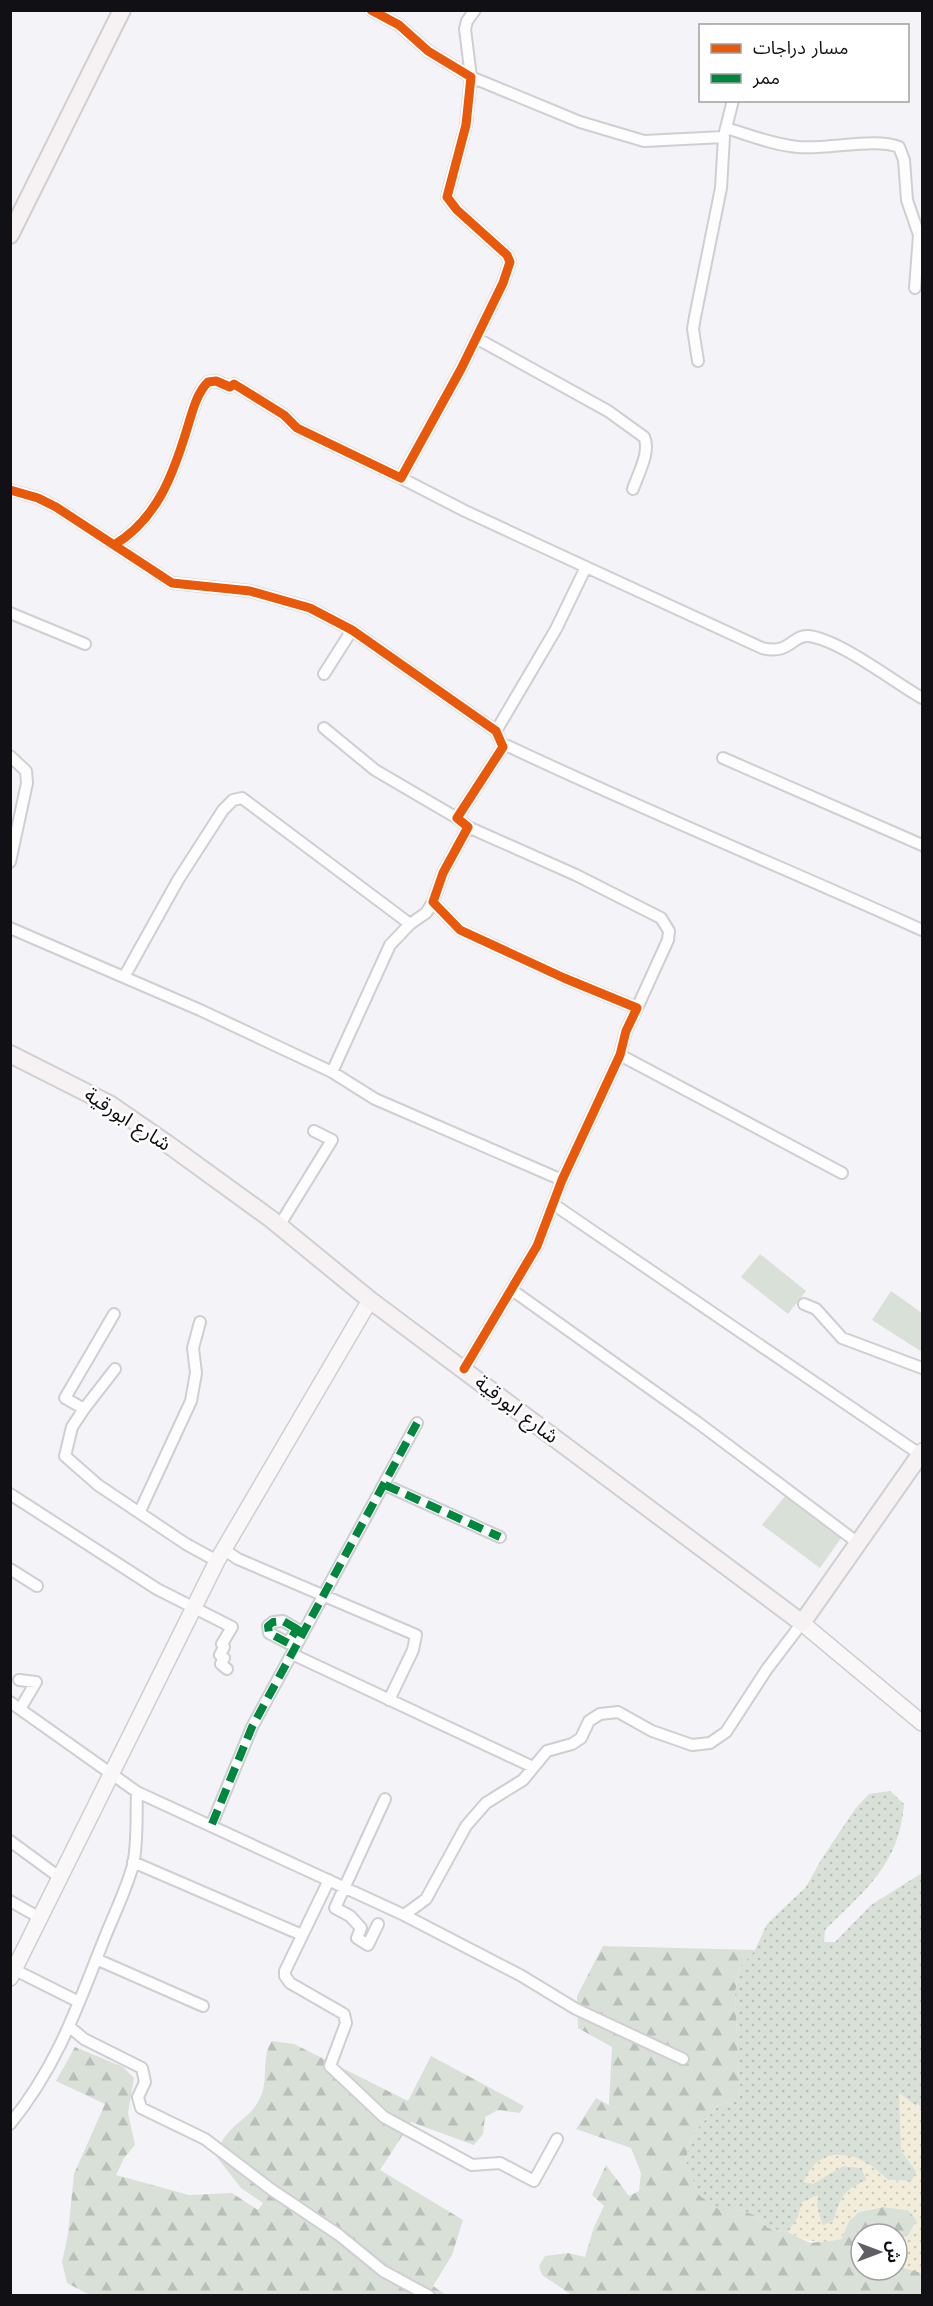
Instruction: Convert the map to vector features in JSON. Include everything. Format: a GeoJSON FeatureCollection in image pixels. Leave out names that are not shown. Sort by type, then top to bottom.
{"type":"FeatureCollection","features":[{"type":"Feature","properties":{"kind":"main road"},"geometry":{"type":"LineString","coordinates":[[10,235],[122,10]]}},
{"type":"Feature","properties":{"kind":"main road","name":"شارع ابورقية"},"geometry":{"type":"LineString","coordinates":[[10,1054],[111,1105],[279,1226],[370,1300],[802,1623],[922,1723]]}},
{"type":"Feature","properties":{"kind":"main road"},"geometry":{"type":"LineString","coordinates":[[13,1974],[109,1774],[220,1555],[370,1300]]}},
{"type":"Feature","properties":{"kind":"main road"},"geometry":{"type":"LineString","coordinates":[[802,1623],[922,1453]]}},
{"type":"Feature","properties":{"kind":"street"},"geometry":{"type":"LineString","coordinates":[[371,10],[399,25],[428,51],[471,77],[580,122],[644,141],[725,132],[798,147],[851,147],[888,142],[899,147],[904,160],[907,200],[919,235],[915,288]]}},
{"type":"Feature","properties":{"kind":"street"},"geometry":{"type":"LineString","coordinates":[[401,478],[476,338],[503,283],[510,262],[507,255],[457,210],[447,197],[466,125],[471,77],[465,29],[467,21],[475,10]]}},
{"type":"Feature","properties":{"kind":"street"},"geometry":{"type":"LineString","coordinates":[[698,361],[693,328],[721,188],[725,132],[732,102]]}},
{"type":"Feature","properties":{"kind":"street"},"geometry":{"type":"LineString","coordinates":[[476,338],[608,411],[644,437],[646,442],[643,460],[633,489]]}},
{"type":"Feature","properties":{"kind":"street"},"geometry":{"type":"LineString","coordinates":[[114,545],[140,527],[160,498],[198,398],[208,382],[216,381],[230,387],[234,384],[284,415],[297,428],[465,511],[762,648],[774,651],[785,649],[800,638],[808,636],[842,649],[922,698]]}},
{"type":"Feature","properties":{"kind":"street"},"geometry":{"type":"LineString","coordinates":[[10,490],[38,498],[56,507],[172,583],[250,591],[310,608],[352,630],[496,731],[503,747]]}},
{"type":"Feature","properties":{"kind":"street"},"geometry":{"type":"LineString","coordinates":[[496,731],[556,629],[586,567]]}},
{"type":"Feature","properties":{"kind":"street"},"geometry":{"type":"LineString","coordinates":[[10,613],[85,644]]}},
{"type":"Feature","properties":{"kind":"street"},"geometry":{"type":"LineString","coordinates":[[324,674],[352,630]]}},
{"type":"Feature","properties":{"kind":"street"},"geometry":{"type":"LineString","coordinates":[[324,728],[375,770],[457,818],[468,827],[576,875],[661,918],[669,931],[668,940],[626,1031],[620,1055],[562,1180],[537,1246],[464,1369]]}},
{"type":"Feature","properties":{"kind":"street"},"geometry":{"type":"LineString","coordinates":[[503,747],[508,746],[626,802],[690,827],[922,930]]}},
{"type":"Feature","properties":{"kind":"street"},"geometry":{"type":"LineString","coordinates":[[457,818],[503,747]]}},
{"type":"Feature","properties":{"kind":"street"},"geometry":{"type":"LineString","coordinates":[[10,756],[26,771],[27,783],[10,862]]}},
{"type":"Feature","properties":{"kind":"street"},"geometry":{"type":"LineString","coordinates":[[723,758],[922,846]]}},
{"type":"Feature","properties":{"kind":"street"},"geometry":{"type":"LineString","coordinates":[[124,977],[178,880],[223,810],[234,800],[242,798],[410,924]]}},
{"type":"Feature","properties":{"kind":"street"},"geometry":{"type":"LineString","coordinates":[[332,1072],[390,945],[410,924],[426,912],[433,902],[442,873],[468,827]]}},
{"type":"Feature","properties":{"kind":"street"},"geometry":{"type":"LineString","coordinates":[[433,902],[460,930],[564,978],[637,1008]]}},
{"type":"Feature","properties":{"kind":"street"},"geometry":{"type":"LineString","coordinates":[[10,928],[124,977],[332,1072],[375,1099],[562,1180]]}},
{"type":"Feature","properties":{"kind":"street"},"geometry":{"type":"LineString","coordinates":[[620,1055],[842,1173]]}},
{"type":"Feature","properties":{"kind":"street"},"geometry":{"type":"LineString","coordinates":[[279,1226],[332,1140],[315,1131]]}},
{"type":"Feature","properties":{"kind":"street"},"geometry":{"type":"LineString","coordinates":[[553,1204],[922,1453]]}},
{"type":"Feature","properties":{"kind":"street"},"geometry":{"type":"LineString","coordinates":[[512,1290],[697,1422],[858,1543]]}},
{"type":"Feature","properties":{"kind":"street"},"geometry":{"type":"LineString","coordinates":[[804,1304],[816,1309],[842,1338],[922,1368]]}},
{"type":"Feature","properties":{"kind":"street"},"geometry":{"type":"LineString","coordinates":[[84,1409],[65,1398],[114,1314]]}},
{"type":"Feature","properties":{"kind":"street"},"geometry":{"type":"LineString","coordinates":[[140,1511],[191,1401],[196,1373],[193,1348],[200,1322]]}},
{"type":"Feature","properties":{"kind":"street"},"geometry":{"type":"LineString","coordinates":[[115,1369],[72,1427],[65,1456],[98,1485],[186,1544],[238,1559],[416,1635],[413,1650],[389,1700]]}},
{"type":"Feature","properties":{"kind":"street"},"geometry":{"type":"LineString","coordinates":[[212,1824],[252,1726],[292,1654],[300,1632],[325,1596],[417,1423]]}},
{"type":"Feature","properties":{"kind":"street"},"geometry":{"type":"LineString","coordinates":[[385,1485],[500,1537]]}},
{"type":"Feature","properties":{"kind":"street"},"geometry":{"type":"LineString","coordinates":[[10,1494],[157,1589],[232,1627],[222,1644],[224,1647],[220,1655],[224,1658],[221,1664],[227,1669]]}},
{"type":"Feature","properties":{"kind":"street"},"geometry":{"type":"LineString","coordinates":[[10,1569],[37,1586]]}},
{"type":"Feature","properties":{"kind":"street"},"geometry":{"type":"LineString","coordinates":[[404,1915],[426,1899],[466,1826],[486,1803],[523,1780],[547,1751],[572,1744],[581,1738],[589,1721],[600,1714],[618,1712],[652,1731],[692,1745],[710,1743],[726,1732],[767,1669],[802,1623]]}},
{"type":"Feature","properties":{"kind":"street"},"geometry":{"type":"LineString","coordinates":[[292,1654],[533,1767]]}},
{"type":"Feature","properties":{"kind":"street"},"geometry":{"type":"LineString","coordinates":[[19,1680],[36,1682],[20,1709]]}},
{"type":"Feature","properties":{"kind":"street"},"geometry":{"type":"LineString","coordinates":[[10,1702],[109,1774],[138,1792],[212,1824],[404,1915],[520,1975],[576,2009],[683,2059]]}},
{"type":"Feature","properties":{"kind":"street"},"geometry":{"type":"LineString","coordinates":[[10,2124],[45,2077],[70,2028],[133,1863],[138,1792]]}},
{"type":"Feature","properties":{"kind":"street"},"geometry":{"type":"LineString","coordinates":[[378,1924],[368,1944],[357,1938],[361,1928],[350,1916],[334,1908],[385,1800]]}},
{"type":"Feature","properties":{"kind":"street"},"geometry":{"type":"LineString","coordinates":[[10,1841],[59,1877]]}},
{"type":"Feature","properties":{"kind":"street"},"geometry":{"type":"LineString","coordinates":[[133,1863],[302,1935]]}},
{"type":"Feature","properties":{"kind":"street"},"geometry":{"type":"LineString","coordinates":[[329,1880],[285,1976],[290,1983],[344,2014],[346,2023],[330,2066],[384,2117],[472,2164],[500,2163],[534,2181],[557,2139]]}},
{"type":"Feature","properties":{"kind":"street"},"geometry":{"type":"LineString","coordinates":[[10,1901],[40,1918]]}},
{"type":"Feature","properties":{"kind":"street"},"geometry":{"type":"LineString","coordinates":[[96,1959],[203,2006]]}},
{"type":"Feature","properties":{"kind":"street"},"geometry":{"type":"LineString","coordinates":[[13,1974],[79,2002]]}},
{"type":"Feature","properties":{"kind":"street"},"geometry":{"type":"LineString","coordinates":[[70,2028],[84,2039],[142,2068],[145,2082],[138,2097],[141,2108],[205,2139],[272,2190],[339,2235],[383,2271],[429,2295]]}},
{"type":"Feature","properties":{"kind":"green space"},"geometry":{"type":"Polygon","coordinates":[[[760,1254],[806,1291],[788,1314],[741,1277],[760,1254]]]}},
{"type":"Feature","properties":{"kind":"green space"},"geometry":{"type":"Polygon","coordinates":[[[891,1291],[922,1313],[922,1352],[872,1320],[891,1291]]]}},
{"type":"Feature","properties":{"kind":"green space"},"geometry":{"type":"Polygon","coordinates":[[[785,1496],[841,1538],[820,1568],[762,1525],[785,1496]]]}},
{"type":"Feature","properties":{"kind":"green space"},"geometry":{"type":"Polygon","coordinates":[[[890,1791],[904,1804],[895,1844],[888,1860],[867,1888],[825,1930],[824,1942],[835,1942],[871,1905],[922,1873],[922,2110],[917,2103],[916,2171],[912,2181],[888,2180],[872,2166],[854,2157],[829,2176],[843,2166],[861,2168],[867,2180],[844,2195],[834,2220],[822,2226],[817,2207],[797,2219],[788,2232],[768,2228],[755,2215],[739,2210],[720,2210],[700,2197],[686,2165],[688,2147],[695,2131],[719,2105],[740,2101],[735,1992],[740,1967],[755,1950],[767,1924],[806,1887],[855,1809],[869,1794],[890,1791]]]}},
{"type":"Feature","properties":{"kind":"green space"},"geometry":{"type":"Polygon","coordinates":[[[603,1946],[755,1950],[740,1967],[735,1992],[740,2101],[719,2105],[695,2131],[688,2147],[686,2165],[700,2196],[720,2210],[739,2210],[755,2215],[768,2228],[788,2232],[810,2243],[841,2239],[849,2221],[859,2212],[883,2207],[908,2210],[917,2220],[909,2234],[909,2222],[849,2222],[849,2282],[909,2282],[909,2269],[922,2273],[922,2295],[572,2295],[542,2275],[539,2266],[545,2256],[568,2253],[585,2257],[594,2227],[604,2206],[592,2195],[606,2165],[629,2196],[639,2191],[641,2173],[631,2148],[576,2129],[596,2098],[609,2105],[612,2047],[578,2028],[577,1996],[603,1946]]]}},
{"type":"Feature","properties":{"kind":"green space"},"geometry":{"type":"Polygon","coordinates":[[[272,2041],[294,2044],[408,2101],[431,2056],[524,2106],[520,2113],[498,2110],[485,2117],[483,2134],[474,2145],[411,2122],[380,2170],[463,2220],[452,2255],[433,2286],[446,2295],[90,2295],[67,2283],[62,2262],[68,2234],[74,2174],[105,2104],[56,2081],[75,2047],[123,2067],[134,2078],[128,2113],[135,2145],[124,2158],[116,2175],[189,2195],[232,2193],[258,2210],[263,2203],[241,2188],[216,2156],[230,2130],[249,2114],[259,2100],[264,2085],[266,2055],[272,2041]]]}},
{"type":"Feature","properties":{"kind":"sand"},"geometry":{"type":"Polygon","coordinates":[[[899,2093],[922,2110],[922,2273],[909,2269],[909,2236],[917,2220],[908,2210],[883,2207],[859,2211],[849,2221],[841,2239],[833,2241],[814,2241],[788,2232],[797,2219],[802,2202],[818,2195],[817,2207],[823,2226],[834,2220],[844,2195],[867,2180],[861,2168],[843,2166],[813,2184],[804,2182],[809,2171],[823,2158],[850,2156],[872,2166],[888,2180],[912,2181],[916,2171],[901,2151],[899,2093]]]}},
{"type":"Feature","properties":{"kind":"marked path"},"geometry":{"type":"LineString","coordinates":[[212,1824],[252,1727],[417,1423]]}},
{"type":"Feature","properties":{"kind":"marked path"},"geometry":{"type":"LineString","coordinates":[[385,1485],[500,1537]]}},
{"type":"Feature","properties":{"kind":"marked path"},"geometry":{"type":"LineString","coordinates":[[297,1629],[283,1621],[273,1622],[268,1626],[269,1633],[288,1643],[297,1629],[303,1634]]}},
{"type":"Feature","properties":{"kind":"cycle path"},"geometry":{"type":"LineString","coordinates":[[114,545],[142,522],[161,494],[176,463],[200,392],[208,382],[216,381],[230,387],[234,384],[284,415],[297,428],[401,478],[461,369],[503,283],[510,262],[507,255],[457,210],[447,197],[466,125],[471,77],[428,51],[399,25],[371,10]]}},
{"type":"Feature","properties":{"kind":"cycle path"},"geometry":{"type":"LineString","coordinates":[[10,490],[38,498],[56,507],[172,583],[250,591],[310,608],[352,630],[496,731],[503,747],[457,818],[468,827],[443,873],[433,902],[460,930],[564,978],[637,1008],[626,1031],[620,1055],[562,1180],[537,1246],[464,1369]]}}]}
